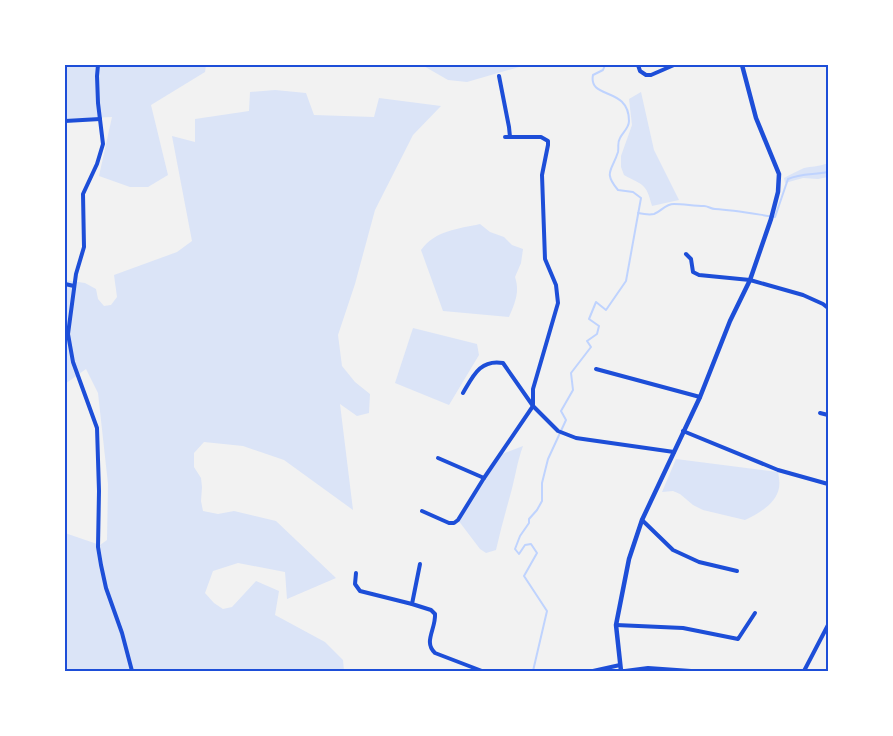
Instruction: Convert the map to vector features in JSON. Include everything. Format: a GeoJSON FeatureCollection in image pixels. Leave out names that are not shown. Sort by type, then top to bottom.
{"type":"FeatureCollection","features":[{"type":"Feature","properties":{"kind":"street"},"geometry":{"type":"LineString","coordinates":[[98,65],[97,76],[103,144],[97,164],[83,194],[84,247],[74,286],[68,334],[73,362],[97,428],[98,547],[106,588],[122,632],[132,671]]}},
{"type":"Feature","properties":{"kind":"street"},"geometry":{"type":"LineString","coordinates":[[638,65],[640,71],[646,75],[651,75],[674,65]]}},
{"type":"Feature","properties":{"kind":"street"},"geometry":{"type":"LineString","coordinates":[[621,671],[616,625],[628,564],[642,520],[700,397],[730,321],[750,280],[772,220],[779,186],[779,174],[756,118],[742,65]]}},
{"type":"Feature","properties":{"kind":"street"},"geometry":{"type":"LineString","coordinates":[[422,511],[454,524],[533,406],[533,389],[558,302],[556,285],[545,259],[542,175],[548,145],[546,138],[541,137],[507,137],[510,127],[499,76]]}},
{"type":"Feature","properties":{"kind":"street"},"geometry":{"type":"LineString","coordinates":[[65,121],[100,119]]}},
{"type":"Feature","properties":{"kind":"street"},"geometry":{"type":"LineString","coordinates":[[686,254],[692,259],[693,272],[699,275],[750,280],[803,296],[828,308]]}},
{"type":"Feature","properties":{"kind":"street"},"geometry":{"type":"LineString","coordinates":[[65,284],[74,286]]}},
{"type":"Feature","properties":{"kind":"street"},"geometry":{"type":"LineString","coordinates":[[463,393],[474,373],[485,364],[494,361],[503,363],[533,406],[558,431],[576,438],[674,452]]}},
{"type":"Feature","properties":{"kind":"street"},"geometry":{"type":"LineString","coordinates":[[596,369],[700,397]]}},
{"type":"Feature","properties":{"kind":"street"},"geometry":{"type":"LineString","coordinates":[[820,414],[828,415]]}},
{"type":"Feature","properties":{"kind":"street"},"geometry":{"type":"LineString","coordinates":[[683,432],[778,470],[828,484]]}},
{"type":"Feature","properties":{"kind":"street"},"geometry":{"type":"LineString","coordinates":[[438,458],[484,478]]}},
{"type":"Feature","properties":{"kind":"street"},"geometry":{"type":"LineString","coordinates":[[642,520],[667,545],[678,553],[699,562],[737,571]]}},
{"type":"Feature","properties":{"kind":"street"},"geometry":{"type":"LineString","coordinates":[[412,604],[420,564]]}},
{"type":"Feature","properties":{"kind":"street"},"geometry":{"type":"LineString","coordinates":[[356,573],[355,584],[360,590],[431,610],[435,614],[436,620],[429,648],[435,653],[482,671]]}},
{"type":"Feature","properties":{"kind":"street"},"geometry":{"type":"LineString","coordinates":[[616,625],[683,628],[738,639],[755,613]]}},
{"type":"Feature","properties":{"kind":"street"},"geometry":{"type":"LineString","coordinates":[[804,671],[828,625]]}},
{"type":"Feature","properties":{"kind":"street"},"geometry":{"type":"LineString","coordinates":[[461,671],[462,664]]}},
{"type":"Feature","properties":{"kind":"street"},"geometry":{"type":"LineString","coordinates":[[593,671],[620,665]]}},
{"type":"Feature","properties":{"kind":"street"},"geometry":{"type":"LineString","coordinates":[[625,671],[648,668],[691,671]]}},
{"type":"Feature","properties":{"kind":"shaded area"},"geometry":{"type":"Polygon","coordinates":[[[65,65],[206,65],[205,72],[151,105],[168,175],[148,187],[130,187],[99,176],[112,117],[65,119],[65,65]]]}},
{"type":"Feature","properties":{"kind":"shaded area"},"geometry":{"type":"Polygon","coordinates":[[[422,65],[518,65],[519,67],[467,82],[448,80],[422,65]]]}},
{"type":"Feature","properties":{"kind":"shaded area"},"geometry":{"type":"Polygon","coordinates":[[[275,90],[306,93],[314,115],[374,117],[379,98],[441,106],[413,135],[375,210],[355,284],[338,335],[342,366],[355,382],[370,394],[369,413],[357,416],[340,404],[353,510],[284,460],[243,446],[204,442],[194,453],[194,467],[201,478],[203,511],[218,514],[234,511],[276,521],[336,578],[287,599],[285,572],[238,563],[213,571],[205,593],[223,609],[232,607],[256,581],[279,591],[275,615],[325,642],[343,660],[344,671],[65,671],[65,533],[100,545],[107,540],[108,484],[98,393],[86,369],[65,384],[65,280],[85,283],[96,289],[98,299],[104,306],[111,305],[117,297],[114,275],[177,252],[192,241],[172,136],[195,142],[195,119],[249,111],[250,92],[275,90]]]}},
{"type":"Feature","properties":{"kind":"shaded area"},"geometry":{"type":"Polygon","coordinates":[[[641,92],[654,150],[679,200],[652,206],[646,189],[624,175],[621,167],[621,156],[632,125],[629,99],[641,92]]]}},
{"type":"Feature","properties":{"kind":"shaded area"},"geometry":{"type":"Polygon","coordinates":[[[828,164],[828,177],[818,179],[803,178],[785,183],[784,178],[799,170],[828,164]]]}},
{"type":"Feature","properties":{"kind":"shaded area"},"geometry":{"type":"Polygon","coordinates":[[[480,224],[490,232],[504,237],[512,245],[523,249],[521,263],[515,277],[516,297],[509,317],[443,311],[421,250],[440,234],[480,224]]]}},
{"type":"Feature","properties":{"kind":"shaded area"},"geometry":{"type":"Polygon","coordinates":[[[413,328],[477,344],[479,355],[449,405],[395,383],[413,328]]]}},
{"type":"Feature","properties":{"kind":"shaded area"},"geometry":{"type":"Polygon","coordinates":[[[523,446],[496,550],[486,553],[480,549],[458,520],[499,455],[523,446]]]}},
{"type":"Feature","properties":{"kind":"shaded area"},"geometry":{"type":"Polygon","coordinates":[[[676,459],[778,472],[779,488],[770,504],[745,520],[703,510],[693,505],[680,494],[673,491],[662,492],[676,459]]]}},
{"type":"Feature","properties":{"kind":"waterway"},"geometry":{"type":"LineString","coordinates":[[533,671],[547,611],[524,576],[537,553],[531,544],[525,545],[519,554],[515,549],[520,536],[529,523],[529,519],[542,501],[542,483],[548,459],[566,420],[561,411],[573,390],[571,373],[591,347],[587,341],[597,334],[599,326],[589,319],[596,302],[606,310],[626,281],[641,198],[633,192],[618,190],[611,179],[610,171],[618,152],[618,143],[629,121],[627,110],[623,103],[597,88],[593,83],[593,75],[603,70],[605,65]]}},
{"type":"Feature","properties":{"kind":"waterway"},"geometry":{"type":"LineString","coordinates":[[638,213],[654,214],[668,205],[678,204],[705,206],[714,209],[775,217],[788,179],[828,172]]}}]}
